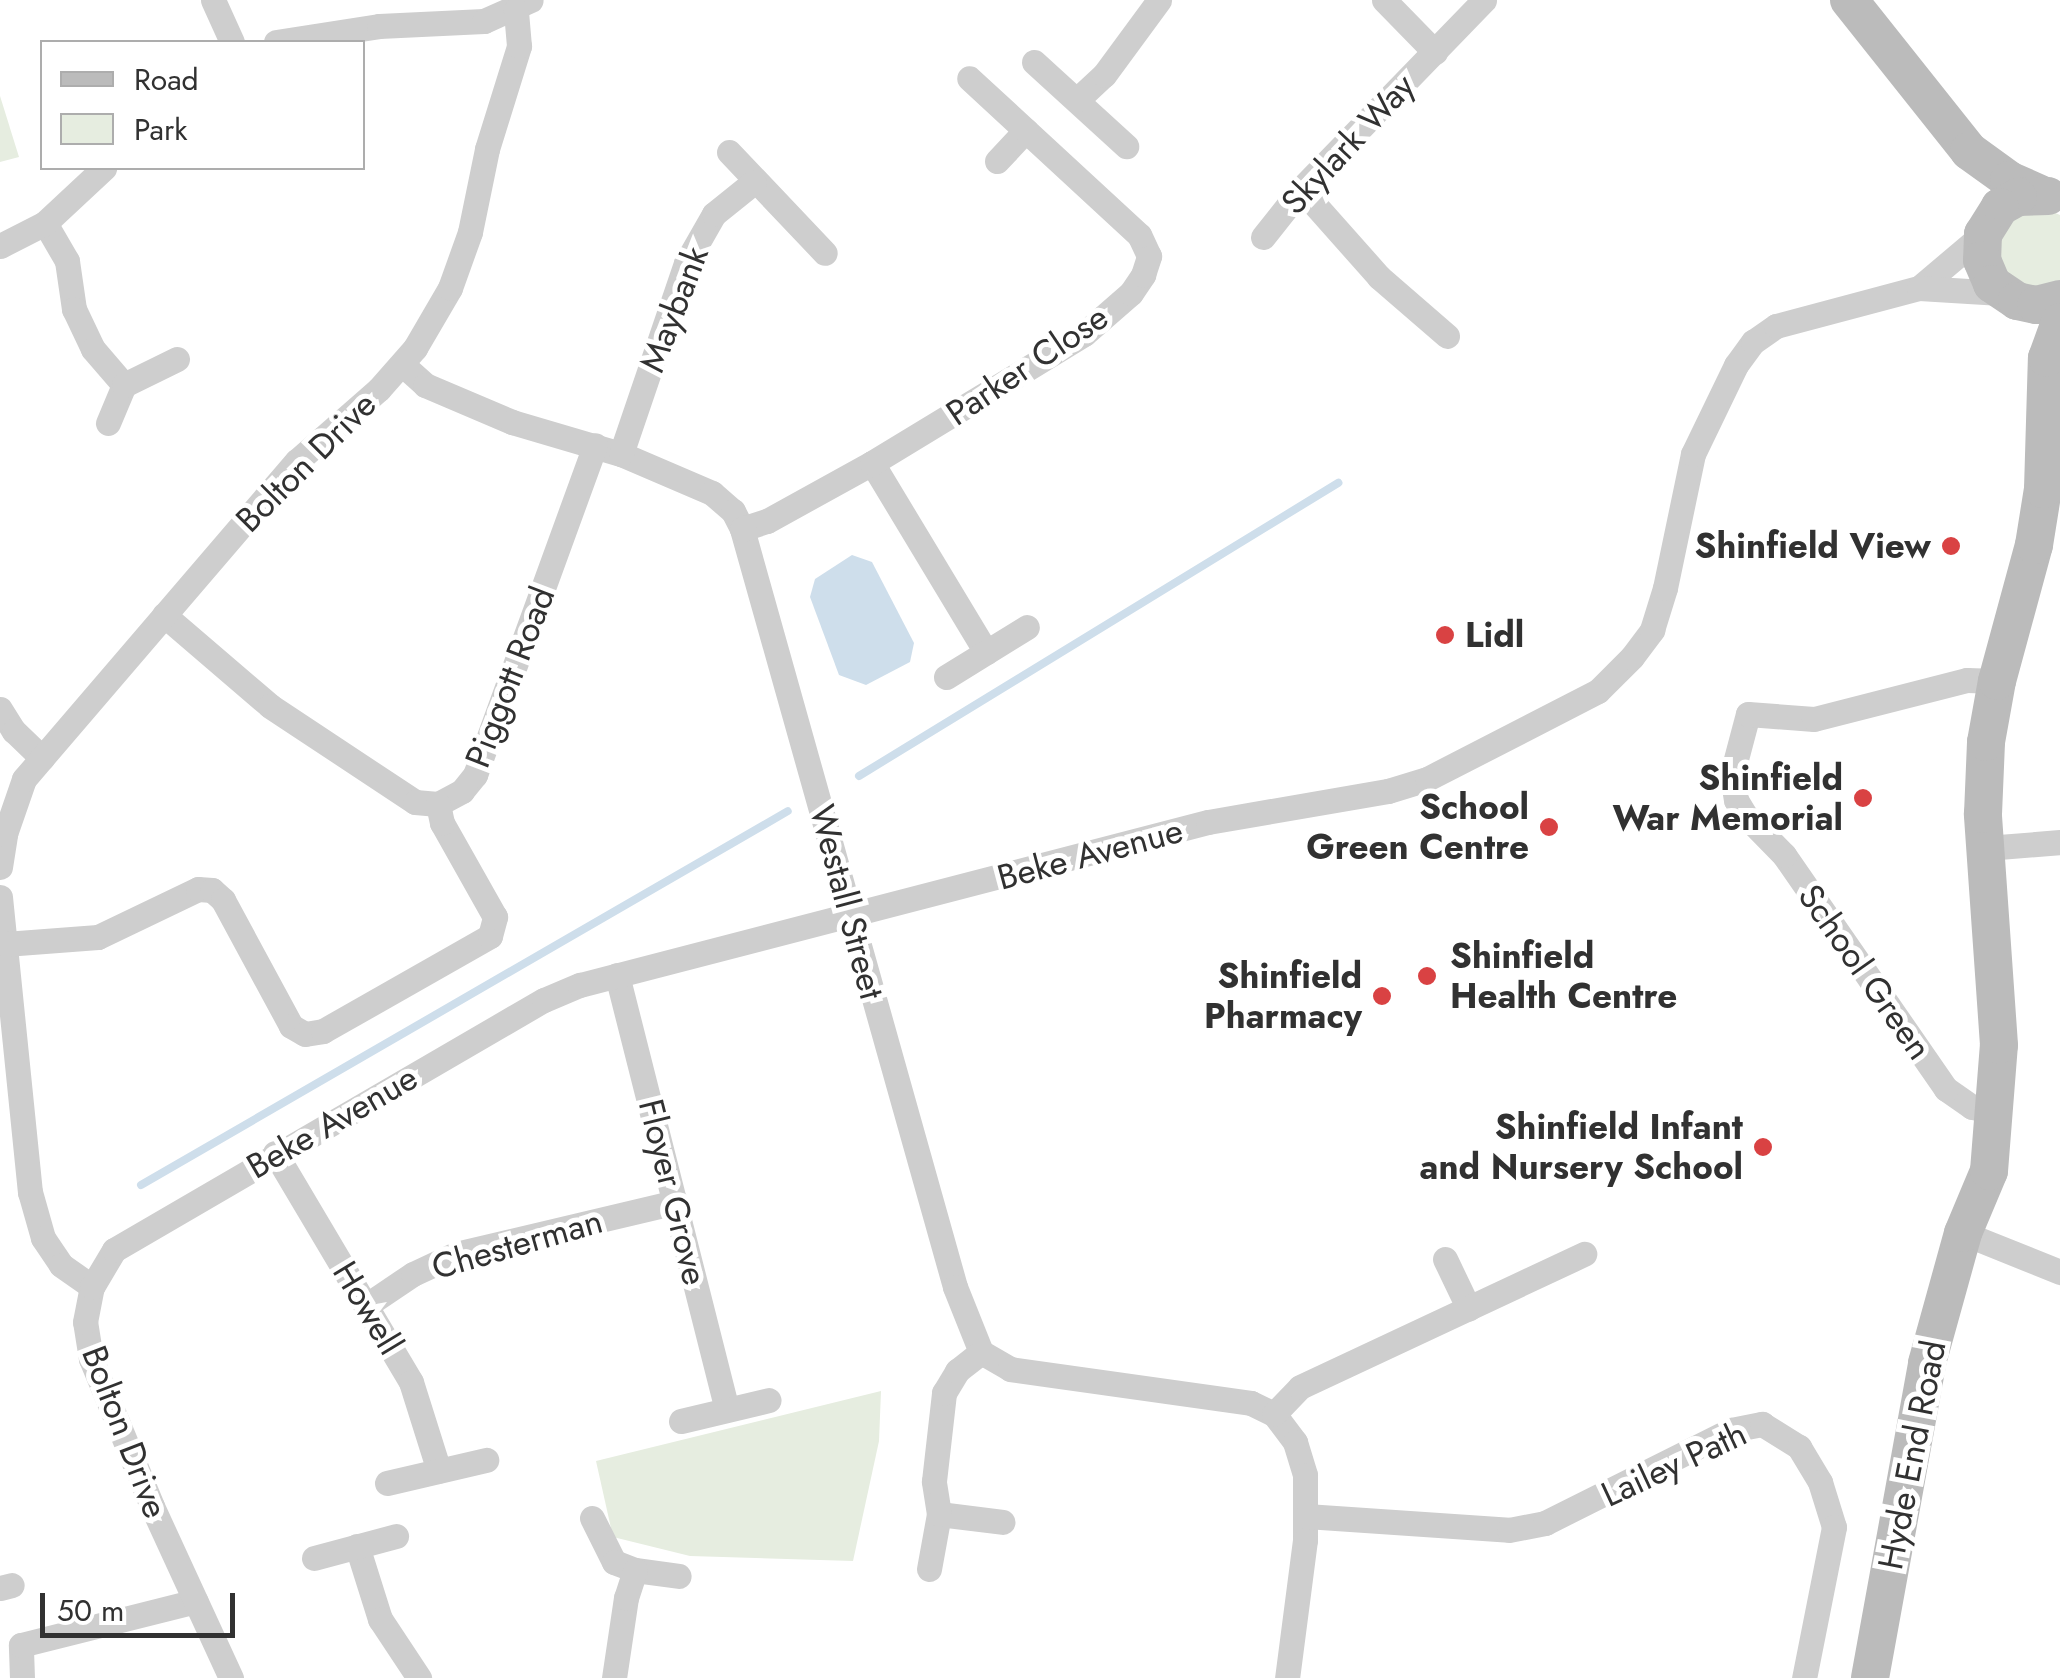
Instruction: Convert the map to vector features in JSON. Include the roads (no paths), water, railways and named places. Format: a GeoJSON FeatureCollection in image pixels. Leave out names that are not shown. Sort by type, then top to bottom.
{"type":"FeatureCollection","features":[{"type":"Feature","properties":{"kind":"main road"},"geometry":{"type":"LineString","coordinates":[[1850,0],[1969,151],[2009,180],[2050,197]]}},
{"type":"Feature","properties":{"kind":"main road"},"geometry":{"type":"LineString","coordinates":[[1969,151],[1985,229],[1982,260],[2036,328],[2047,358]]}},
{"type":"Feature","properties":{"kind":"main road"},"geometry":{"type":"LineString","coordinates":[[1985,229],[2000,208],[2018,196],[2050,197]]}},
{"type":"Feature","properties":{"kind":"main road"},"geometry":{"type":"LineString","coordinates":[[2009,297],[2036,305],[2060,299]]}},
{"type":"Feature","properties":{"kind":"main road"},"geometry":{"type":"LineString","coordinates":[[1963,1233],[1990,1172],[1996,1112],[1999,1045],[1986,848],[1986,742],[2044,489],[2047,358],[2060,322]]}},
{"type":"Feature","properties":{"kind":"main road","name":"Hyde End Road"},"geometry":{"type":"LineString","coordinates":[[1870,1678],[1906,1462],[1963,1233]]}},
{"type":"Feature","properties":{"kind":"street"},"geometry":{"type":"LineString","coordinates":[[212,0],[231,40]]}},
{"type":"Feature","properties":{"kind":"street"},"geometry":{"type":"LineString","coordinates":[[1078,99],[1104,74],[1158,0]]}},
{"type":"Feature","properties":{"kind":"street","name":"Skylark Way"},"geometry":{"type":"LineString","coordinates":[[1384,0],[1435,52]]}},
{"type":"Feature","properties":{"kind":"street","name":"Skylark Way"},"geometry":{"type":"LineString","coordinates":[[1263,237],[1300,190],[1484,0]]}},
{"type":"Feature","properties":{"kind":"street"},"geometry":{"type":"LineString","coordinates":[[289,40],[378,26],[453,26],[524,5]]}},
{"type":"Feature","properties":{"kind":"street","name":"Bolton Drive"},"geometry":{"type":"LineString","coordinates":[[0,867],[16,798],[42,758],[297,460],[402,365],[450,288],[470,232],[487,149],[519,46],[524,5]]}},
{"type":"Feature","properties":{"kind":"street"},"geometry":{"type":"LineString","coordinates":[[1034,62],[1126,146]]}},
{"type":"Feature","properties":{"kind":"street","name":"Parker Close"},"geometry":{"type":"LineString","coordinates":[[742,529],[768,521],[872,463],[1084,334],[1131,293],[1143,274],[1149,256],[1138,235],[968,78]]}},
{"type":"Feature","properties":{"kind":"street"},"geometry":{"type":"LineString","coordinates":[[996,161],[1026,130]]}},
{"type":"Feature","properties":{"kind":"street"},"geometry":{"type":"LineString","coordinates":[[729,152],[825,253]]}},
{"type":"Feature","properties":{"kind":"street"},"geometry":{"type":"LineString","coordinates":[[0,246],[45,222],[102,170]]}},
{"type":"Feature","properties":{"kind":"street","name":"Maybank"},"geometry":{"type":"LineString","coordinates":[[622,454],[686,263],[714,214],[754,182]]}},
{"type":"Feature","properties":{"kind":"street"},"geometry":{"type":"LineString","coordinates":[[1300,190],[1379,277],[1447,336]]}},
{"type":"Feature","properties":{"kind":"street"},"geometry":{"type":"LineString","coordinates":[[45,222],[68,261],[80,322],[93,349],[124,385]]}},
{"type":"Feature","properties":{"kind":"street"},"geometry":{"type":"LineString","coordinates":[[1920,288],[1985,229]]}},
{"type":"Feature","properties":{"kind":"street"},"geometry":{"type":"LineString","coordinates":[[1920,288],[2009,297]]}},
{"type":"Feature","properties":{"kind":"street","name":"Beke Avenue"},"geometry":{"type":"LineString","coordinates":[[92,1287],[114,1250],[544,1000],[617,975],[851,918],[1208,822],[1388,791],[1427,779],[1598,691],[1618,674],[1652,630],[1693,454],[1752,342],[1776,326],[1920,288]]}},
{"type":"Feature","properties":{"kind":"street"},"geometry":{"type":"LineString","coordinates":[[108,423],[124,385],[178,359]]}},
{"type":"Feature","properties":{"kind":"street","name":"Westall Street"},"geometry":{"type":"LineString","coordinates":[[402,365],[425,385],[476,407],[622,454],[712,493],[733,512],[742,529],[956,1288],[981,1352]]}},
{"type":"Feature","properties":{"kind":"street","name":"Piggott Road"},"geometry":{"type":"LineString","coordinates":[[164,615],[270,706],[415,802],[438,804],[462,791],[475,775],[595,446]]}},
{"type":"Feature","properties":{"kind":"street"},"geometry":{"type":"LineString","coordinates":[[872,463],[986,652]]}},
{"type":"Feature","properties":{"kind":"street"},"geometry":{"type":"LineString","coordinates":[[946,677],[1027,626]]}},
{"type":"Feature","properties":{"kind":"street","name":"School Green"},"geometry":{"type":"LineString","coordinates":[[1996,1112],[1972,1107],[1946,1089],[1794,868],[1745,815],[1736,800],[1732,774],[1748,714],[1828,717],[1967,680],[1997,682]]}},
{"type":"Feature","properties":{"kind":"street"},"geometry":{"type":"LineString","coordinates":[[0,709],[14,731],[42,758]]}},
{"type":"Feature","properties":{"kind":"street"},"geometry":{"type":"LineString","coordinates":[[5,944],[98,937],[198,889],[212,890],[223,900],[292,1026],[304,1034],[322,1031],[490,936],[495,917],[442,823],[438,804]]}},
{"type":"Feature","properties":{"kind":"street"},"geometry":{"type":"LineString","coordinates":[[1986,848],[2060,842]]}},
{"type":"Feature","properties":{"kind":"street"},"geometry":{"type":"LineString","coordinates":[[0,896],[30,1192],[43,1238],[61,1265],[92,1287]]}},
{"type":"Feature","properties":{"kind":"street","name":"Floyer Grove"},"geometry":{"type":"LineString","coordinates":[[617,975],[727,1409]]}},
{"type":"Feature","properties":{"kind":"street","name":"Howell"},"geometry":{"type":"LineString","coordinates":[[276,1154],[411,1382],[438,1472]]}},
{"type":"Feature","properties":{"kind":"street","name":"Chesterman"},"geometry":{"type":"LineString","coordinates":[[366,1305],[456,1254],[676,1202]]}},
{"type":"Feature","properties":{"kind":"street"},"geometry":{"type":"LineString","coordinates":[[1963,1233],[2060,1272]]}},
{"type":"Feature","properties":{"kind":"street"},"geometry":{"type":"LineString","coordinates":[[1274,1414],[1300,1387],[1584,1254]]}},
{"type":"Feature","properties":{"kind":"street"},"geometry":{"type":"LineString","coordinates":[[1445,1259],[1470,1309]]}},
{"type":"Feature","properties":{"kind":"street","name":"Bolton Drive"},"geometry":{"type":"LineString","coordinates":[[92,1287],[85,1322],[91,1358],[231,1678]]}},
{"type":"Feature","properties":{"kind":"street"},"geometry":{"type":"LineString","coordinates":[[929,1568],[939,1514],[934,1481],[944,1393],[957,1371],[981,1352],[1010,1369],[1251,1404],[1274,1414],[1295,1442],[1305,1475],[1306,1516],[1287,1678]]}},
{"type":"Feature","properties":{"kind":"street"},"geometry":{"type":"LineString","coordinates":[[681,1421],[769,1400]]}},
{"type":"Feature","properties":{"kind":"street","name":"Lailey Path"},"geometry":{"type":"LineString","coordinates":[[1306,1516],[1509,1530],[1545,1523],[1731,1430],[1762,1424],[1799,1446],[1820,1482],[1834,1527],[1804,1678]]}},
{"type":"Feature","properties":{"kind":"street"},"geometry":{"type":"LineString","coordinates":[[387,1483],[486,1460]]}},
{"type":"Feature","properties":{"kind":"street"},"geometry":{"type":"LineString","coordinates":[[939,1514],[1003,1522]]}},
{"type":"Feature","properties":{"kind":"street"},"geometry":{"type":"LineString","coordinates":[[592,1518],[614,1562],[635,1570],[678,1576]]}},
{"type":"Feature","properties":{"kind":"street"},"geometry":{"type":"LineString","coordinates":[[314,1558],[396,1536]]}},
{"type":"Feature","properties":{"kind":"street"},"geometry":{"type":"LineString","coordinates":[[357,1546],[380,1619],[419,1678]]}},
{"type":"Feature","properties":{"kind":"street"},"geometry":{"type":"LineString","coordinates":[[614,1678],[626,1598],[635,1570]]}},
{"type":"Feature","properties":{"kind":"street"},"geometry":{"type":"LineString","coordinates":[[22,1678],[10,1647],[196,1602]]}},
{"type":"Feature","properties":{"kind":"water"},"geometry":{"type":"Polygon","coordinates":[[[852,555],[872,562],[914,643],[910,662],[866,685],[839,675],[810,597],[815,579],[852,555]]]}},
{"type":"Feature","properties":{"kind":"waterway"},"geometry":{"type":"LineString","coordinates":[[859,776],[1338,483]]}},
{"type":"Feature","properties":{"kind":"waterway"},"geometry":{"type":"LineString","coordinates":[[141,1185],[788,811]]}},
{"type":"Feature","properties":{"kind":"place","name":"Shinfield View"},"geometry":{"type":"Point","coordinates":[1951,546]}},
{"type":"Feature","properties":{"kind":"place","name":"Lidl"},"geometry":{"type":"Point","coordinates":[1445,635]}},
{"type":"Feature","properties":{"kind":"place","name":"Shinfield War Memorial"},"geometry":{"type":"Point","coordinates":[1863,798]}},
{"type":"Feature","properties":{"kind":"place","name":"School Green Centre"},"geometry":{"type":"Point","coordinates":[1549,827]}},
{"type":"Feature","properties":{"kind":"place","name":"Shinfield Health Centre"},"geometry":{"type":"Point","coordinates":[1427,976]}},
{"type":"Feature","properties":{"kind":"place","name":"Shinfield Pharmacy"},"geometry":{"type":"Point","coordinates":[1382,996]}},
{"type":"Feature","properties":{"kind":"place","name":"Shinfield Infant and Nursery School"},"geometry":{"type":"Point","coordinates":[1763,1147]}}]}
